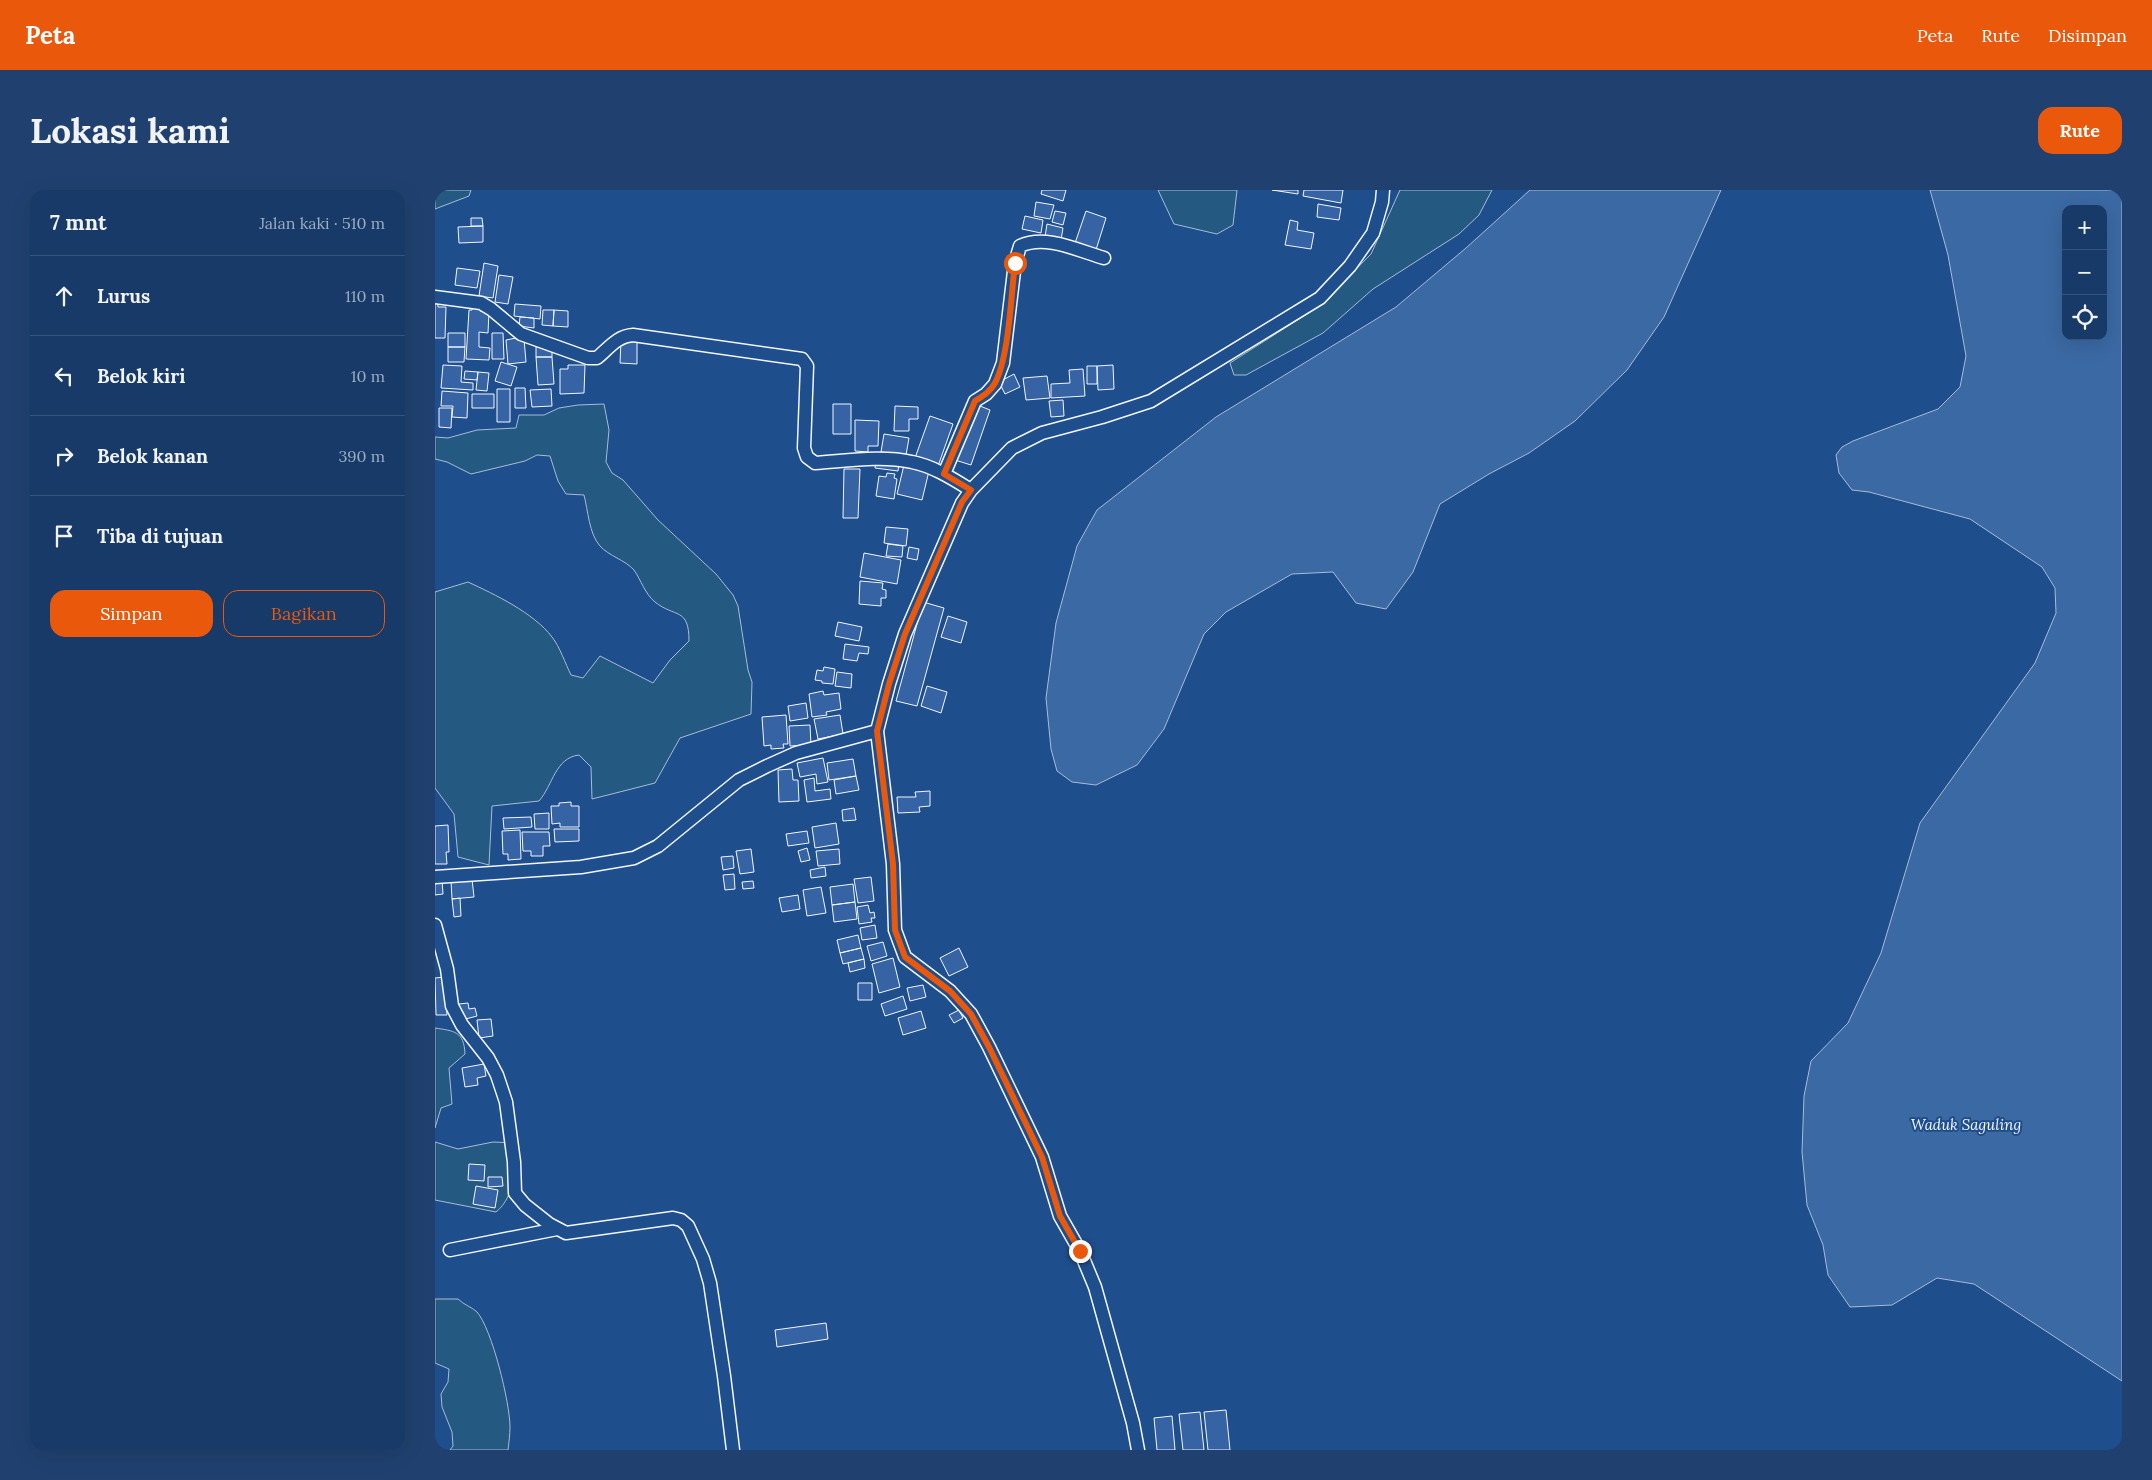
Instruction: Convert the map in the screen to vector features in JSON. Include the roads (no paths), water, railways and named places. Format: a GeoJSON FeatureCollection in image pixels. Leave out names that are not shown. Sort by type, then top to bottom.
{"type":"FeatureCollection","features":[{"type":"Feature","properties":{"kind":"street"},"geometry":{"type":"LineString","coordinates":[[1138,1450],[1133,1423],[1095,1287],[1080,1251],[1060,1216],[1042,1157],[971,1014],[950,991],[905,957],[899,943],[895,930],[893,864],[877,731],[889,684],[905,634],[962,502],[971,490],[1012,448],[1042,433],[1102,417],[1151,401],[1320,298],[1350,266],[1373,233],[1382,202],[1383,190]]}},
{"type":"Feature","properties":{"kind":"street"},"geometry":{"type":"LineString","coordinates":[[944,474],[975,401],[986,394],[995,384],[1003,363],[1015,263],[1020,246],[1029,242],[1044,241],[1104,258]]}},
{"type":"Feature","properties":{"kind":"street"},"geometry":{"type":"LineString","coordinates":[[435,297],[481,303],[521,334],[588,358],[597,358],[616,340],[625,335],[633,335],[802,359],[807,366],[804,448],[807,457],[815,463],[883,458],[913,462],[944,474],[971,490]]}},
{"type":"Feature","properties":{"kind":"street"},"geometry":{"type":"LineString","coordinates":[[435,878],[581,868],[634,858],[658,846],[739,780],[760,769],[796,753],[877,731]]}},
{"type":"Feature","properties":{"kind":"street"},"geometry":{"type":"LineString","coordinates":[[435,925],[441,970],[452,1006],[462,1025],[488,1058],[497,1075],[505,1102],[514,1162],[515,1193],[525,1205],[565,1233],[673,1218],[681,1220],[688,1226],[703,1258],[710,1283],[733,1450]]}},
{"type":"Feature","properties":{"kind":"street"},"geometry":{"type":"LineString","coordinates":[[450,1250],[557,1229]]}},
{"type":"Feature","properties":{"kind":"water"},"geometry":{"type":"Polygon","coordinates":[[[1530,190],[1721,190],[1664,317],[1627,370],[1575,421],[1529,453],[1489,474],[1440,504],[1413,572],[1386,609],[1356,603],[1333,572],[1292,574],[1226,612],[1204,634],[1164,729],[1137,765],[1096,785],[1072,782],[1057,771],[1051,749],[1046,698],[1056,623],[1077,546],[1097,510],[1216,417],[1396,307],[1466,248],[1530,190]]]}},
{"type":"Feature","properties":{"kind":"water","name":"Waduk Saguling"},"geometry":{"type":"Polygon","coordinates":[[[1930,190],[2122,190],[2122,1381],[1974,1284],[1937,1278],[1892,1305],[1850,1307],[1828,1275],[1823,1245],[1807,1205],[1802,1152],[1804,1096],[1811,1061],[1848,1023],[1881,953],[1920,823],[2035,663],[2056,613],[2055,588],[2042,567],[1970,519],[1869,492],[1852,490],[1839,473],[1836,455],[1842,447],[1853,441],[1938,409],[1960,387],[1966,356],[1948,255],[1930,190]]]}}]}
